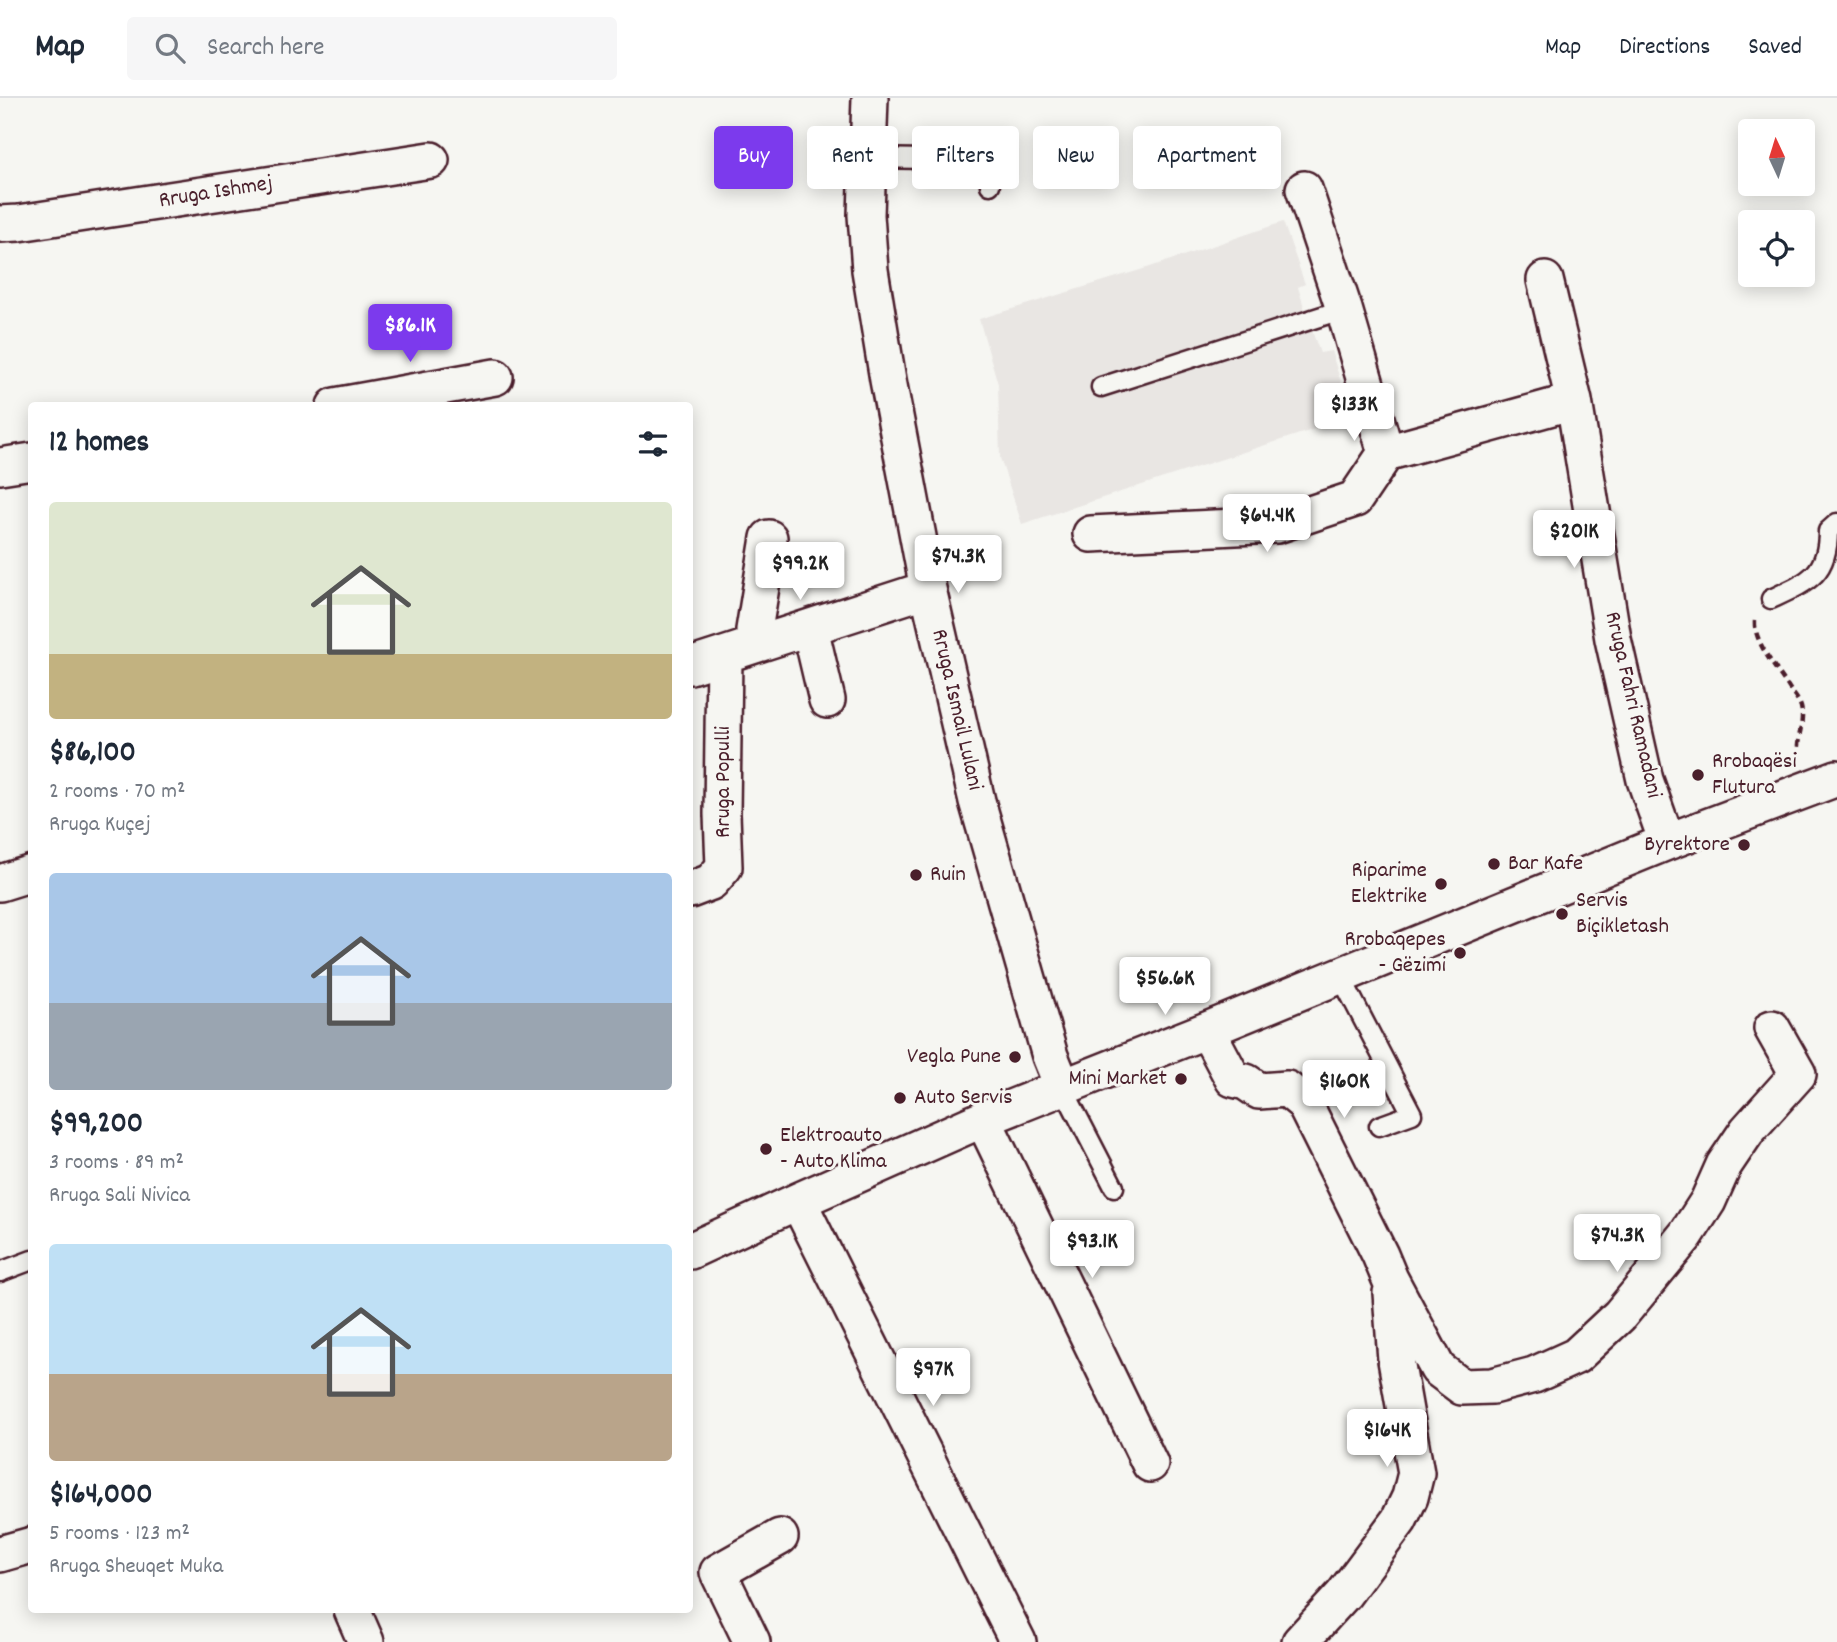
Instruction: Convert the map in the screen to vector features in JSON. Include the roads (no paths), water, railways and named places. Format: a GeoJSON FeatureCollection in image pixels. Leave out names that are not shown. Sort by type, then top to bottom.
{"type":"FeatureCollection","features":[{"type":"Feature","properties":{"kind":"street","name":"Rruga Ismail Lulani"},"geometry":{"type":"LineString","coordinates":[[869,126],[870,98]]}},
{"type":"Feature","properties":{"kind":"street","name":"Rruga Ishmej"},"geometry":{"type":"LineString","coordinates":[[0,224],[431,160]]}},
{"type":"Feature","properties":{"kind":"street","name":"Rruga Ismail Lulani"},"geometry":{"type":"LineString","coordinates":[[866,189],[870,270],[928,589],[977,801],[1050,1056],[1063,1088]]}},
{"type":"Feature","properties":{"kind":"street"},"geometry":{"type":"LineString","coordinates":[[1304,189],[1345,309],[1387,453]]}},
{"type":"Feature","properties":{"kind":"street","name":"Rruga Fahri Ramadani"},"geometry":{"type":"LineString","coordinates":[[1545,280],[1574,401],[1613,639],[1645,780],[1667,842]]}},
{"type":"Feature","properties":{"kind":"street"},"geometry":{"type":"LineString","coordinates":[[357,402],[495,377]]}},
{"type":"Feature","properties":{"kind":"street"},"geometry":{"type":"LineString","coordinates":[[1091,534],[1277,525],[1355,499],[1387,453],[1574,401]]}},
{"type":"Feature","properties":{"kind":"street"},"geometry":{"type":"LineString","coordinates":[[0,466],[28,462]]}},
{"type":"Feature","properties":{"kind":"street"},"geometry":{"type":"LineString","coordinates":[[758,644],[754,630],[769,537]]}},
{"type":"Feature","properties":{"kind":"street"},"geometry":{"type":"LineString","coordinates":[[693,665],[928,589]]}},
{"type":"Feature","properties":{"kind":"street"},"geometry":{"type":"LineString","coordinates":[[810,628],[827,700]]}},
{"type":"Feature","properties":{"kind":"street","name":"Rruga Populli"},"geometry":{"type":"LineString","coordinates":[[693,889],[711,883],[724,867],[724,655]]}},
{"type":"Feature","properties":{"kind":"street"},"geometry":{"type":"LineString","coordinates":[[693,1250],[983,1119],[1667,842],[1837,778]]}},
{"type":"Feature","properties":{"kind":"street"},"geometry":{"type":"LineString","coordinates":[[0,883],[28,874]]}},
{"type":"Feature","properties":{"kind":"street"},"geometry":{"type":"LineString","coordinates":[[1207,1030],[1233,1079],[1247,1082],[1259,1091],[1287,1089],[1304,1103],[1390,1279],[1438,1369],[1462,1387],[1492,1386],[1534,1375],[1576,1356],[1620,1315],[1686,1235],[1708,1201],[1724,1165],[1747,1131],[1798,1074],[1772,1028]]}},
{"type":"Feature","properties":{"kind":"street"},"geometry":{"type":"LineString","coordinates":[[983,1119],[1150,1464]]}},
{"type":"Feature","properties":{"kind":"street"},"geometry":{"type":"LineString","coordinates":[[798,1201],[1018,1642]]}},
{"type":"Feature","properties":{"kind":"street"},"geometry":{"type":"LineString","coordinates":[[1300,1642],[1344,1594],[1399,1520],[1410,1497],[1416,1473],[1396,1360],[1390,1279]]}},
{"type":"Feature","properties":{"kind":"street"},"geometry":{"type":"LineString","coordinates":[[752,1642],[718,1572],[780,1537]]}},
{"type":"Feature","properties":{"kind":"street"},"geometry":{"type":"LineString","coordinates":[[0,1554],[28,1546]]}},
{"type":"Feature","properties":{"kind":"street"},"geometry":{"type":"LineString","coordinates":[[353,1613],[366,1642]]}},
{"type":"Feature","properties":{"kind":"lane"},"geometry":{"type":"LineString","coordinates":[[1101,387],[1345,309]]}},
{"type":"Feature","properties":{"kind":"lane"},"geometry":{"type":"LineString","coordinates":[[1771,600],[1799,586],[1822,567],[1828,550],[1828,531],[1837,523]]}},
{"type":"Feature","properties":{"kind":"lane"},"geometry":{"type":"LineString","coordinates":[[1340,975],[1412,1114],[1379,1126]]}},
{"type":"Feature","properties":{"kind":"lane"},"geometry":{"type":"LineString","coordinates":[[1063,1088],[1114,1188]]}},
{"type":"Feature","properties":{"kind":"lane"},"geometry":{"type":"LineString","coordinates":[[0,1272],[28,1262]]}},
{"type":"Feature","properties":{"kind":"place","name":"Rrobaqësi Flutura"},"geometry":{"type":"Point","coordinates":[1698,775]}},
{"type":"Feature","properties":{"kind":"place","name":"Byrektore"},"geometry":{"type":"Point","coordinates":[1744,845]}},
{"type":"Feature","properties":{"kind":"place","name":"Bar Kafe"},"geometry":{"type":"Point","coordinates":[1494,864]}},
{"type":"Feature","properties":{"kind":"place","name":"Ruin"},"geometry":{"type":"Point","coordinates":[916,875]}},
{"type":"Feature","properties":{"kind":"place","name":"Riparime Elektrike"},"geometry":{"type":"Point","coordinates":[1441,884]}},
{"type":"Feature","properties":{"kind":"place","name":"Servis Biçikletash"},"geometry":{"type":"Point","coordinates":[1562,914]}},
{"type":"Feature","properties":{"kind":"place","name":"Rrobaqepes - Gëzimi"},"geometry":{"type":"Point","coordinates":[1460,953]}},
{"type":"Feature","properties":{"kind":"place","name":"Vegla Pune"},"geometry":{"type":"Point","coordinates":[1015,1057]}},
{"type":"Feature","properties":{"kind":"place","name":"Mini Market"},"geometry":{"type":"Point","coordinates":[1181,1079]}},
{"type":"Feature","properties":{"kind":"place","name":"Auto Servis"},"geometry":{"type":"Point","coordinates":[900,1098]}},
{"type":"Feature","properties":{"kind":"place","name":"Elektroauto - Auto Klima"},"geometry":{"type":"Point","coordinates":[766,1149]}}]}
